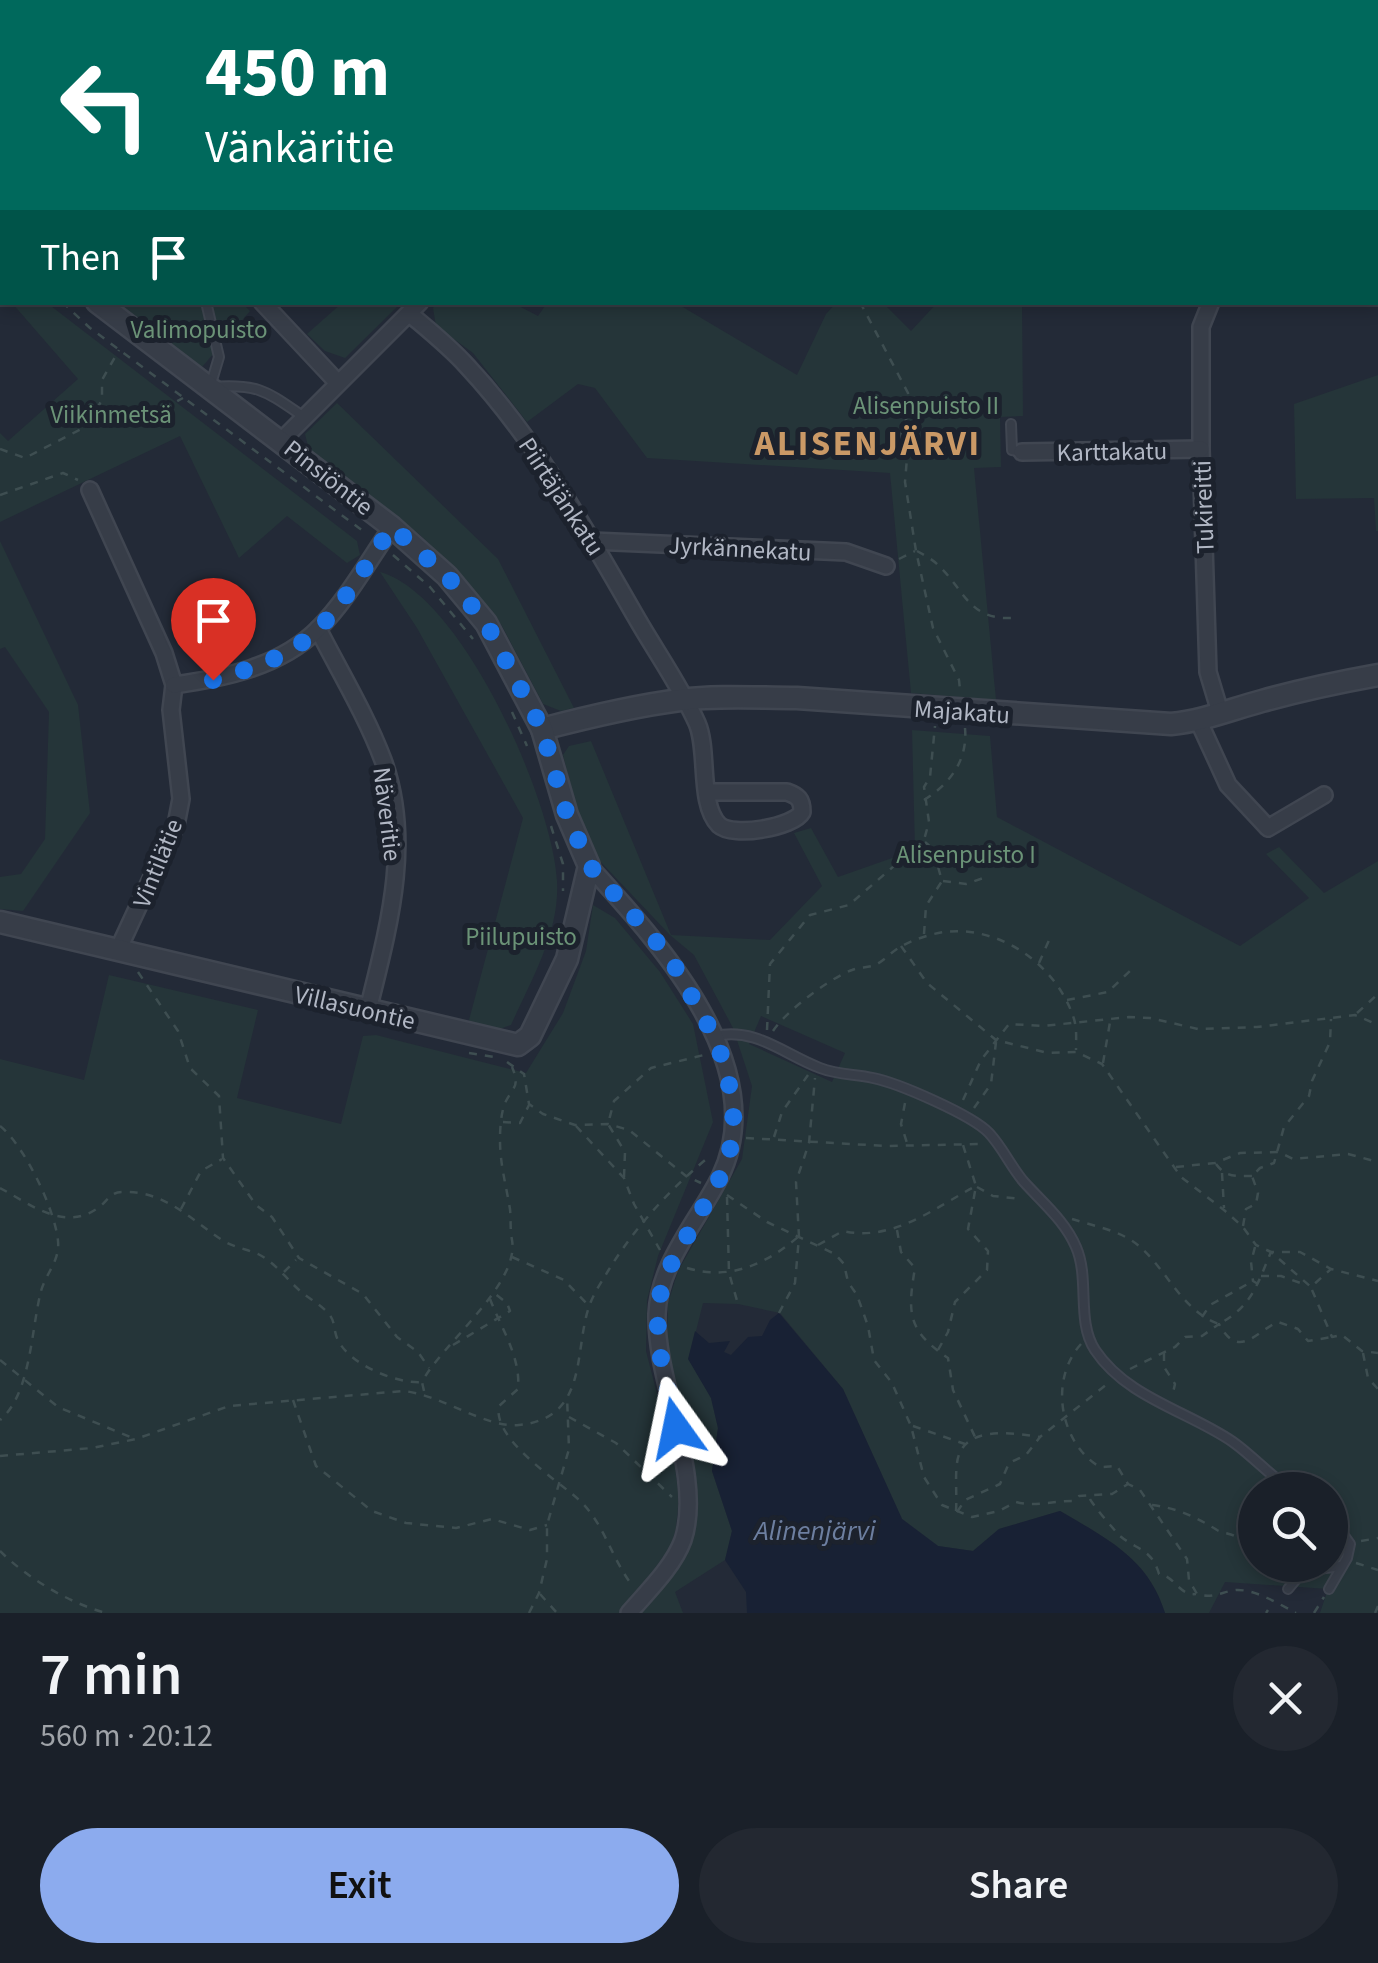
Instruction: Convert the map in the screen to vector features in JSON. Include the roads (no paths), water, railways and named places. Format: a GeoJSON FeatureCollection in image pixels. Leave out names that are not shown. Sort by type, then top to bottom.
{"type":"FeatureCollection","features":[{"type":"Feature","properties":{"kind":"street","name":"Pinsiöntie"},"geometry":{"type":"LineString","coordinates":[[101,305],[282,440],[386,535],[447,576],[486,623],[542,729],[567,815],[590,866],[669,956],[717,1042],[733,1106],[734,1137],[722,1174],[664,1277],[657,1311],[659,1349],[687,1490],[683,1540],[629,1613]]}},
{"type":"Feature","properties":{"kind":"street"},"geometry":{"type":"LineString","coordinates":[[265,305],[338,383]]}},
{"type":"Feature","properties":{"kind":"street","name":"Tukireitti"},"geometry":{"type":"LineString","coordinates":[[1210,305],[1201,326],[1201,449],[1208,672],[1220,712]]}},
{"type":"Feature","properties":{"kind":"street"},"geometry":{"type":"LineString","coordinates":[[282,440],[416,308]]}},
{"type":"Feature","properties":{"kind":"street","name":"Piirtäjänkatu"},"geometry":{"type":"LineString","coordinates":[[416,308],[504,408],[592,541],[699,726],[708,792]]}},
{"type":"Feature","properties":{"kind":"street","name":"Karttakatu"},"geometry":{"type":"LineString","coordinates":[[1022,452],[1201,449]]}},
{"type":"Feature","properties":{"kind":"street","name":"Vintilätie"},"geometry":{"type":"LineString","coordinates":[[90,490],[164,653],[174,686],[171,710],[181,799],[176,825],[118,950]]}},
{"type":"Feature","properties":{"kind":"street"},"geometry":{"type":"LineString","coordinates":[[174,686],[251,669],[282,654],[318,629],[386,535]]}},
{"type":"Feature","properties":{"kind":"street","name":"Jyrkännekatu"},"geometry":{"type":"LineString","coordinates":[[592,541],[846,552],[886,566]]}},
{"type":"Feature","properties":{"kind":"street","name":"Näveritie"},"geometry":{"type":"LineString","coordinates":[[318,629],[384,764],[393,808],[396,885],[368,1010]]}},
{"type":"Feature","properties":{"kind":"street","name":"Majakatu"},"geometry":{"type":"LineString","coordinates":[[542,729],[624,709],[683,700],[797,698],[1171,724],[1199,722],[1220,712],[1310,688],[1378,676]]}},
{"type":"Feature","properties":{"kind":"street"},"geometry":{"type":"LineString","coordinates":[[1199,722],[1228,785],[1268,828],[1324,795]]}},
{"type":"Feature","properties":{"kind":"street"},"geometry":{"type":"LineString","coordinates":[[708,792],[787,792],[797,795],[802,812],[792,821],[740,832],[726,830],[710,812],[708,792]]}},
{"type":"Feature","properties":{"kind":"street","name":"Villasuontie"},"geometry":{"type":"LineString","coordinates":[[0,922],[518,1044],[530,1036],[568,959],[590,866]]}},
{"type":"Feature","properties":{"kind":"lane"},"geometry":{"type":"LineString","coordinates":[[207,305],[219,358],[210,387],[243,384],[266,391],[304,417]]}},
{"type":"Feature","properties":{"kind":"lane"},"geometry":{"type":"LineString","coordinates":[[1011,424],[1012,450],[1022,452]]}},
{"type":"Feature","properties":{"kind":"lane"},"geometry":{"type":"LineString","coordinates":[[717,1042],[733,1032],[752,1035],[816,1067],[836,1074],[875,1078],[908,1091],[967,1117],[987,1131],[1014,1171],[1056,1214],[1074,1243],[1084,1269],[1088,1337],[1096,1351],[1116,1375],[1233,1442],[1270,1472]]}},
{"type":"Feature","properties":{"kind":"lane"},"geometry":{"type":"LineString","coordinates":[[1288,1588],[1293,1582]]}},
{"type":"Feature","properties":{"kind":"lane"},"geometry":{"type":"LineString","coordinates":[[1329,1589],[1333,1582]]}},
{"type":"Feature","properties":{"kind":"water","name":"Alinenjärvi"},"geometry":{"type":"Polygon","coordinates":[[[779,1313],[843,1389],[902,1519],[938,1546],[973,1551],[999,1529],[1060,1511],[1109,1541],[1137,1564],[1158,1594],[1165,1613],[747,1613],[746,1592],[725,1560],[732,1531],[712,1471],[718,1428],[711,1398],[688,1359],[695,1331],[709,1343],[730,1341],[724,1352],[731,1355],[748,1337],[762,1336],[770,1320],[779,1313]]]}},
{"type":"Feature","properties":{"kind":"district","name":"ALISENJÄRVI"},"geometry":{"type":"Point","coordinates":[868,443]}},
{"type":"Feature","properties":{"kind":"park label","name":"Valimopuisto"},"geometry":{"type":"Point","coordinates":[199,329]}},
{"type":"Feature","properties":{"kind":"park label","name":"Alisenpuisto II"},"geometry":{"type":"Point","coordinates":[926,405]}},
{"type":"Feature","properties":{"kind":"park label","name":"Viikinmetsä"},"geometry":{"type":"Point","coordinates":[111,414]}},
{"type":"Feature","properties":{"kind":"park label","name":"Alisenpuisto I"},"geometry":{"type":"Point","coordinates":[966,854]}},
{"type":"Feature","properties":{"kind":"park label","name":"Piilupuisto"},"geometry":{"type":"Point","coordinates":[521,936]}}]}
